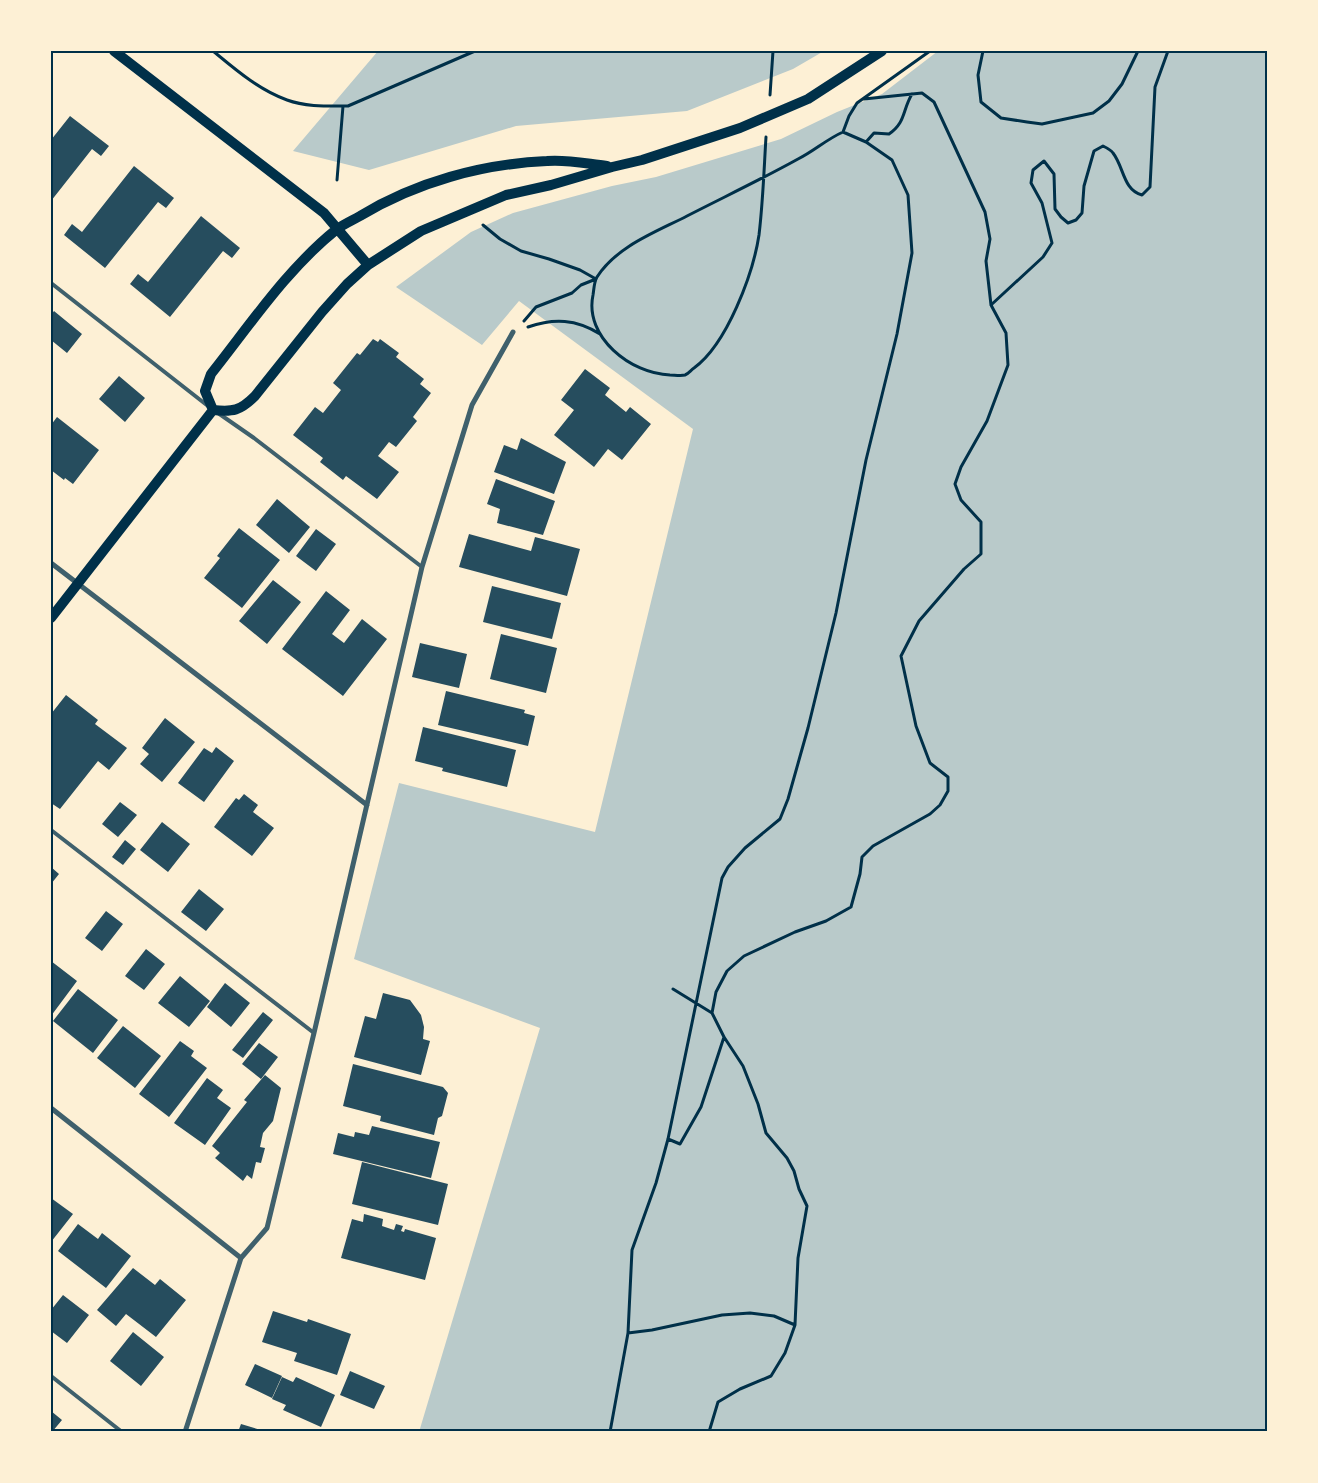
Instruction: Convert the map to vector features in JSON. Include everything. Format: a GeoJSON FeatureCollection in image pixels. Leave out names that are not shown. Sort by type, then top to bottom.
{"type":"FeatureCollection","features":[{"type":"Feature","properties":{"kind":"main road"},"geometry":{"type":"LineString","coordinates":[[114,51],[324,213],[368,265]]}},
{"type":"Feature","properties":{"kind":"main road"},"geometry":{"type":"LineString","coordinates":[[213,410],[231,412],[250,401],[347,284],[368,265],[421,232],[506,195],[551,185],[612,166],[672,152],[740,128],[808,99],[882,51]]}},
{"type":"Feature","properties":{"kind":"main road"},"geometry":{"type":"LineString","coordinates":[[213,410],[205,391],[211,374],[288,278],[310,254],[338,229],[373,208],[408,192],[478,169],[548,160],[612,166]]}},
{"type":"Feature","properties":{"kind":"main road"},"geometry":{"type":"LineString","coordinates":[[51,618],[213,410]]}},
{"type":"Feature","properties":{"kind":"street"},"geometry":{"type":"LineString","coordinates":[[185,1432],[241,1258],[267,1228],[422,566],[472,405],[513,332]]}},
{"type":"Feature","properties":{"kind":"street"},"geometry":{"type":"LineString","coordinates":[[51,563],[367,805]]}},
{"type":"Feature","properties":{"kind":"street"},"geometry":{"type":"LineString","coordinates":[[51,1108],[241,1258]]}},
{"type":"Feature","properties":{"kind":"lane"},"geometry":{"type":"LineString","coordinates":[[51,283],[213,410],[254,438],[422,566]]}},
{"type":"Feature","properties":{"kind":"lane"},"geometry":{"type":"LineString","coordinates":[[51,830],[314,1033]]}},
{"type":"Feature","properties":{"kind":"lane"},"geometry":{"type":"LineString","coordinates":[[51,1376],[122,1432]]}},
{"type":"Feature","properties":{"kind":"path"},"geometry":{"type":"LineString","coordinates":[[214,51],[264,89],[288,101],[320,106],[348,106],[475,51]]}},
{"type":"Feature","properties":{"kind":"path"},"geometry":{"type":"LineString","coordinates":[[769,100],[773,51]]}},
{"type":"Feature","properties":{"kind":"path"},"geometry":{"type":"LineString","coordinates":[[843,132],[849,116],[857,103],[930,51]]}},
{"type":"Feature","properties":{"kind":"path"},"geometry":{"type":"LineString","coordinates":[[984,51],[978,75],[981,102],[1001,118],[1042,124],[1093,113],[1109,101],[1122,84],[1138,51]]}},
{"type":"Feature","properties":{"kind":"path"},"geometry":{"type":"LineString","coordinates":[[991,306],[1043,257],[1052,243],[1042,203],[1031,183],[1033,170],[1044,161],[1054,174],[1055,209],[1068,223],[1076,220],[1082,213],[1084,186],[1092,156],[1094,151],[1104,146],[1113,152],[1128,185],[1135,193],[1142,195],[1150,187],[1155,87],[1168,51]]}},
{"type":"Feature","properties":{"kind":"path"},"geometry":{"type":"LineString","coordinates":[[712,1013],[716,992],[727,971],[744,956],[795,932],[826,921],[852,907],[862,857],[873,846],[930,814],[940,805],[948,791],[948,777],[930,763],[916,726],[901,656],[919,621],[964,569],[981,554],[981,522],[961,500],[955,484],[961,467],[988,421],[1008,365],[1006,333],[991,306],[986,261],[990,239],[985,212],[934,102],[922,93],[864,99]]}},
{"type":"Feature","properties":{"kind":"path"},"geometry":{"type":"LineString","coordinates":[[866,142],[874,133],[889,134],[898,127],[905,114],[906,104],[912,94]]}},
{"type":"Feature","properties":{"kind":"path"},"geometry":{"type":"LineString","coordinates":[[337,180],[343,106]]}},
{"type":"Feature","properties":{"kind":"path"},"geometry":{"type":"LineString","coordinates":[[596,279],[592,300],[593,319],[600,334],[610,348],[627,361],[658,374],[685,375],[701,363],[716,345],[734,314],[750,268],[758,235],[767,129]]}},
{"type":"Feature","properties":{"kind":"path"},"geometry":{"type":"LineString","coordinates":[[513,332],[536,307],[572,293],[581,285],[596,279],[613,259],[628,246],[800,159],[833,136],[843,132],[866,142],[892,160],[908,195],[912,253],[897,334],[866,460],[836,613],[808,728],[788,799],[780,818],[745,848],[728,867],[722,878],[668,1139],[656,1183],[632,1250],[628,1333],[610,1432]]}},
{"type":"Feature","properties":{"kind":"path"},"geometry":{"type":"LineString","coordinates":[[475,225],[481,224],[489,228],[500,239],[521,252],[550,259],[580,270],[596,279]]}},
{"type":"Feature","properties":{"kind":"path"},"geometry":{"type":"LineString","coordinates":[[513,332],[544,321],[562,321],[585,325],[600,334]]}},
{"type":"Feature","properties":{"kind":"path"},"geometry":{"type":"LineString","coordinates":[[673,989],[712,1013],[724,1037],[743,1066],[758,1104],[766,1133],[787,1158],[794,1171],[798,1189],[807,1206],[798,1258],[794,1325],[786,1353],[771,1376],[740,1389],[718,1402],[709,1432]]}},
{"type":"Feature","properties":{"kind":"path"},"geometry":{"type":"LineString","coordinates":[[668,1139],[680,1144],[701,1107],[724,1037]]}},
{"type":"Feature","properties":{"kind":"path"},"geometry":{"type":"LineString","coordinates":[[628,1333],[652,1330],[722,1315],[750,1313],[774,1316],[794,1325]]}},
{"type":"Feature","properties":{"kind":"shaded area"},"geometry":{"type":"Polygon","coordinates":[[[378,51],[824,51],[793,69],[687,111],[516,126],[369,170],[293,151],[378,51]]]}},
{"type":"Feature","properties":{"kind":"shaded area"},"geometry":{"type":"Polygon","coordinates":[[[938,51],[1267,51],[1267,1432],[419,1432],[540,1028],[354,959],[399,783],[595,832],[693,429],[519,301],[482,345],[396,287],[471,232],[513,213],[612,186],[656,177],[781,139],[837,112],[882,94],[938,51]]]}},
{"type":"Feature","properties":{"kind":"building"},"geometry":{"type":"Polygon","coordinates":[[[70,116],[109,146],[101,156],[92,149],[51,201],[51,140],[70,116]]]}},
{"type":"Feature","properties":{"kind":"building"},"geometry":{"type":"Polygon","coordinates":[[[134,166],[174,198],[166,208],[158,202],[105,268],[64,235],[72,224],[82,232],[134,166]]]}},
{"type":"Feature","properties":{"kind":"building"},"geometry":{"type":"Polygon","coordinates":[[[201,216],[240,248],[232,258],[223,251],[170,317],[130,284],[138,274],[148,282],[201,216]]]}},
{"type":"Feature","properties":{"kind":"building"},"geometry":{"type":"Polygon","coordinates":[[[54,311],[82,334],[67,353],[51,340],[51,315],[54,311]]]}},
{"type":"Feature","properties":{"kind":"building"},"geometry":{"type":"Polygon","coordinates":[[[373,339],[378,342],[380,339],[399,353],[396,357],[424,379],[420,384],[431,393],[413,417],[417,421],[396,447],[389,442],[378,456],[399,472],[377,499],[346,476],[343,480],[320,462],[323,458],[293,435],[315,407],[323,413],[341,390],[333,383],[357,353],[360,355],[373,339]]]}},
{"type":"Feature","properties":{"kind":"building"},"geometry":{"type":"Polygon","coordinates":[[[585,369],[610,388],[605,395],[626,412],[630,407],[651,424],[622,460],[608,449],[594,467],[554,435],[574,410],[561,400],[585,369]]]}},
{"type":"Feature","properties":{"kind":"building"},"geometry":{"type":"Polygon","coordinates":[[[119,376],[145,398],[125,422],[99,399],[119,376]]]}},
{"type":"Feature","properties":{"kind":"building"},"geometry":{"type":"Polygon","coordinates":[[[57,417],[99,450],[73,484],[51,470],[51,425],[57,417]]]}},
{"type":"Feature","properties":{"kind":"building"},"geometry":{"type":"Polygon","coordinates":[[[521,438],[566,462],[554,494],[494,472],[504,445],[517,450],[521,438]]]}},
{"type":"Feature","properties":{"kind":"building"},"geometry":{"type":"Polygon","coordinates":[[[496,479],[555,501],[543,535],[497,523],[500,509],[487,504],[496,479]]]}},
{"type":"Feature","properties":{"kind":"building"},"geometry":{"type":"Polygon","coordinates":[[[277,499],[310,527],[289,553],[256,525],[277,499]]]}},
{"type":"Feature","properties":{"kind":"building"},"geometry":{"type":"Polygon","coordinates":[[[239,528],[280,560],[242,608],[204,578],[220,558],[217,556],[239,528]]]}},
{"type":"Feature","properties":{"kind":"building"},"geometry":{"type":"Polygon","coordinates":[[[316,529],[336,544],[316,571],[296,556],[316,529]]]}},
{"type":"Feature","properties":{"kind":"building"},"geometry":{"type":"Polygon","coordinates":[[[469,534],[531,551],[535,537],[580,549],[567,596],[459,567],[469,534]]]}},
{"type":"Feature","properties":{"kind":"building"},"geometry":{"type":"Polygon","coordinates":[[[273,580],[301,602],[267,644],[239,621],[273,580]]]}},
{"type":"Feature","properties":{"kind":"building"},"geometry":{"type":"Polygon","coordinates":[[[492,586],[561,603],[552,639],[483,622],[492,586]]]}},
{"type":"Feature","properties":{"kind":"building"},"geometry":{"type":"Polygon","coordinates":[[[326,591],[350,610],[332,634],[344,643],[362,619],[387,639],[343,696],[282,649],[326,591]]]}},
{"type":"Feature","properties":{"kind":"building"},"geometry":{"type":"Polygon","coordinates":[[[501,634],[557,648],[546,693],[490,679],[501,634]]]}},
{"type":"Feature","properties":{"kind":"building"},"geometry":{"type":"Polygon","coordinates":[[[420,643],[467,654],[459,688],[412,677],[420,643]]]}},
{"type":"Feature","properties":{"kind":"building"},"geometry":{"type":"Polygon","coordinates":[[[446,691],[525,710],[524,713],[535,716],[528,746],[438,725],[446,691]]]}},
{"type":"Feature","properties":{"kind":"building"},"geometry":{"type":"Polygon","coordinates":[[[66,695],[98,720],[95,724],[127,748],[109,770],[98,761],[60,809],[51,803],[51,714],[66,695]]]}},
{"type":"Feature","properties":{"kind":"building"},"geometry":{"type":"Polygon","coordinates":[[[165,718],[195,742],[162,782],[140,764],[149,754],[142,748],[165,718]]]}},
{"type":"Feature","properties":{"kind":"building"},"geometry":{"type":"Polygon","coordinates":[[[423,727],[516,750],[507,787],[442,771],[443,768],[415,761],[423,727]]]}},
{"type":"Feature","properties":{"kind":"building"},"geometry":{"type":"Polygon","coordinates":[[[216,747],[234,761],[204,802],[178,783],[204,748],[212,753],[216,747]]]}},
{"type":"Feature","properties":{"kind":"building"},"geometry":{"type":"Polygon","coordinates":[[[244,794],[258,805],[253,812],[274,828],[252,856],[214,827],[236,798],[239,800],[244,794]]]}},
{"type":"Feature","properties":{"kind":"building"},"geometry":{"type":"Polygon","coordinates":[[[120,802],[137,815],[118,837],[102,824],[120,802]]]}},
{"type":"Feature","properties":{"kind":"building"},"geometry":{"type":"Polygon","coordinates":[[[162,822],[190,844],[168,872],[140,850],[162,822]]]}},
{"type":"Feature","properties":{"kind":"building"},"geometry":{"type":"Polygon","coordinates":[[[125,840],[136,849],[123,865],[112,857],[125,840]]]}},
{"type":"Feature","properties":{"kind":"building"},"geometry":{"type":"Polygon","coordinates":[[[51,867],[59,874],[51,884],[51,867]]]}},
{"type":"Feature","properties":{"kind":"building"},"geometry":{"type":"Polygon","coordinates":[[[199,889],[224,909],[206,931],[181,912],[199,889]]]}},
{"type":"Feature","properties":{"kind":"building"},"geometry":{"type":"Polygon","coordinates":[[[106,911],[123,924],[102,951],[85,938],[106,911]]]}},
{"type":"Feature","properties":{"kind":"building"},"geometry":{"type":"Polygon","coordinates":[[[146,949],[165,964],[144,990],[125,976],[146,949]]]}},
{"type":"Feature","properties":{"kind":"building"},"geometry":{"type":"Polygon","coordinates":[[[51,961],[77,981],[51,1016],[51,961]]]}},
{"type":"Feature","properties":{"kind":"building"},"geometry":{"type":"Polygon","coordinates":[[[180,976],[210,1001],[189,1027],[158,1003],[180,976]]]}},
{"type":"Feature","properties":{"kind":"building"},"geometry":{"type":"Polygon","coordinates":[[[225,983],[250,1003],[231,1027],[207,1007],[225,983]]]}},
{"type":"Feature","properties":{"kind":"building"},"geometry":{"type":"Polygon","coordinates":[[[78,989],[118,1020],[93,1053],[53,1021],[78,989]]]}},
{"type":"Feature","properties":{"kind":"building"},"geometry":{"type":"Polygon","coordinates":[[[383,993],[410,1000],[421,1015],[424,1027],[423,1039],[430,1041],[421,1075],[354,1057],[365,1016],[376,1019],[383,993]]]}},
{"type":"Feature","properties":{"kind":"building"},"geometry":{"type":"Polygon","coordinates":[[[263,1012],[273,1020],[243,1058],[232,1050],[263,1012]]]}},
{"type":"Feature","properties":{"kind":"building"},"geometry":{"type":"Polygon","coordinates":[[[123,1026],[161,1056],[135,1088],[97,1058],[123,1026]]]}},
{"type":"Feature","properties":{"kind":"building"},"geometry":{"type":"Polygon","coordinates":[[[180,1041],[194,1051],[191,1056],[207,1068],[169,1117],[139,1094],[180,1041]]]}},
{"type":"Feature","properties":{"kind":"building"},"geometry":{"type":"Polygon","coordinates":[[[259,1043],[278,1057],[261,1079],[242,1064],[259,1043]]]}},
{"type":"Feature","properties":{"kind":"building"},"geometry":{"type":"Polygon","coordinates":[[[353,1064],[443,1087],[448,1093],[442,1116],[438,1118],[434,1135],[380,1121],[381,1116],[343,1106],[353,1064]]]}},
{"type":"Feature","properties":{"kind":"building"},"geometry":{"type":"Polygon","coordinates":[[[265,1075],[281,1088],[273,1121],[263,1133],[260,1147],[265,1148],[261,1163],[256,1162],[252,1179],[247,1175],[243,1181],[215,1158],[220,1153],[212,1146],[247,1102],[244,1100],[265,1075]]]}},
{"type":"Feature","properties":{"kind":"building"},"geometry":{"type":"Polygon","coordinates":[[[207,1078],[223,1090],[217,1098],[231,1108],[205,1145],[174,1123],[207,1078]]]}},
{"type":"Feature","properties":{"kind":"building"},"geometry":{"type":"Polygon","coordinates":[[[372,1126],[440,1142],[431,1178],[333,1154],[338,1133],[354,1137],[355,1132],[369,1135],[372,1126]]]}},
{"type":"Feature","properties":{"kind":"building"},"geometry":{"type":"Polygon","coordinates":[[[362,1162],[448,1184],[438,1225],[352,1204],[362,1162]]]}},
{"type":"Feature","properties":{"kind":"building"},"geometry":{"type":"Polygon","coordinates":[[[51,1198],[73,1214],[51,1242],[51,1198]]]}},
{"type":"Feature","properties":{"kind":"building"},"geometry":{"type":"Polygon","coordinates":[[[364,1214],[383,1219],[382,1226],[394,1230],[396,1224],[403,1226],[401,1231],[404,1232],[405,1229],[436,1238],[425,1280],[341,1258],[352,1219],[363,1222],[364,1214]]]}},
{"type":"Feature","properties":{"kind":"building"},"geometry":{"type":"Polygon","coordinates":[[[78,1224],[98,1239],[102,1233],[131,1256],[106,1288],[58,1251],[78,1224]]]}},
{"type":"Feature","properties":{"kind":"building"},"geometry":{"type":"Polygon","coordinates":[[[133,1268],[155,1285],[160,1279],[186,1300],[156,1337],[126,1314],[116,1326],[97,1310],[133,1268]]]}},
{"type":"Feature","properties":{"kind":"building"},"geometry":{"type":"Polygon","coordinates":[[[63,1295],[89,1315],[67,1343],[51,1331],[51,1310],[63,1295]]]}},
{"type":"Feature","properties":{"kind":"building"},"geometry":{"type":"Polygon","coordinates":[[[273,1311],[307,1322],[308,1319],[351,1334],[337,1375],[294,1361],[297,1353],[262,1342],[273,1311]]]}},
{"type":"Feature","properties":{"kind":"building"},"geometry":{"type":"Polygon","coordinates":[[[133,1332],[164,1357],[141,1386],[110,1361],[133,1332]]]}},
{"type":"Feature","properties":{"kind":"building"},"geometry":{"type":"Polygon","coordinates":[[[255,1364],[282,1376],[272,1398],[245,1385],[255,1364]]]}},
{"type":"Feature","properties":{"kind":"building"},"geometry":{"type":"Polygon","coordinates":[[[350,1371],[385,1386],[374,1409],[340,1395],[350,1371]]]}},
{"type":"Feature","properties":{"kind":"building"},"geometry":{"type":"Polygon","coordinates":[[[282,1377],[293,1382],[296,1377],[335,1395],[321,1427],[283,1410],[286,1405],[272,1399],[282,1377]]]}},
{"type":"Feature","properties":{"kind":"building"},"geometry":{"type":"Polygon","coordinates":[[[51,1411],[62,1420],[52,1432],[51,1432],[51,1411]]]}},
{"type":"Feature","properties":{"kind":"building"},"geometry":{"type":"Polygon","coordinates":[[[241,1424],[264,1431],[264,1432],[238,1432],[241,1424]]]}}]}
